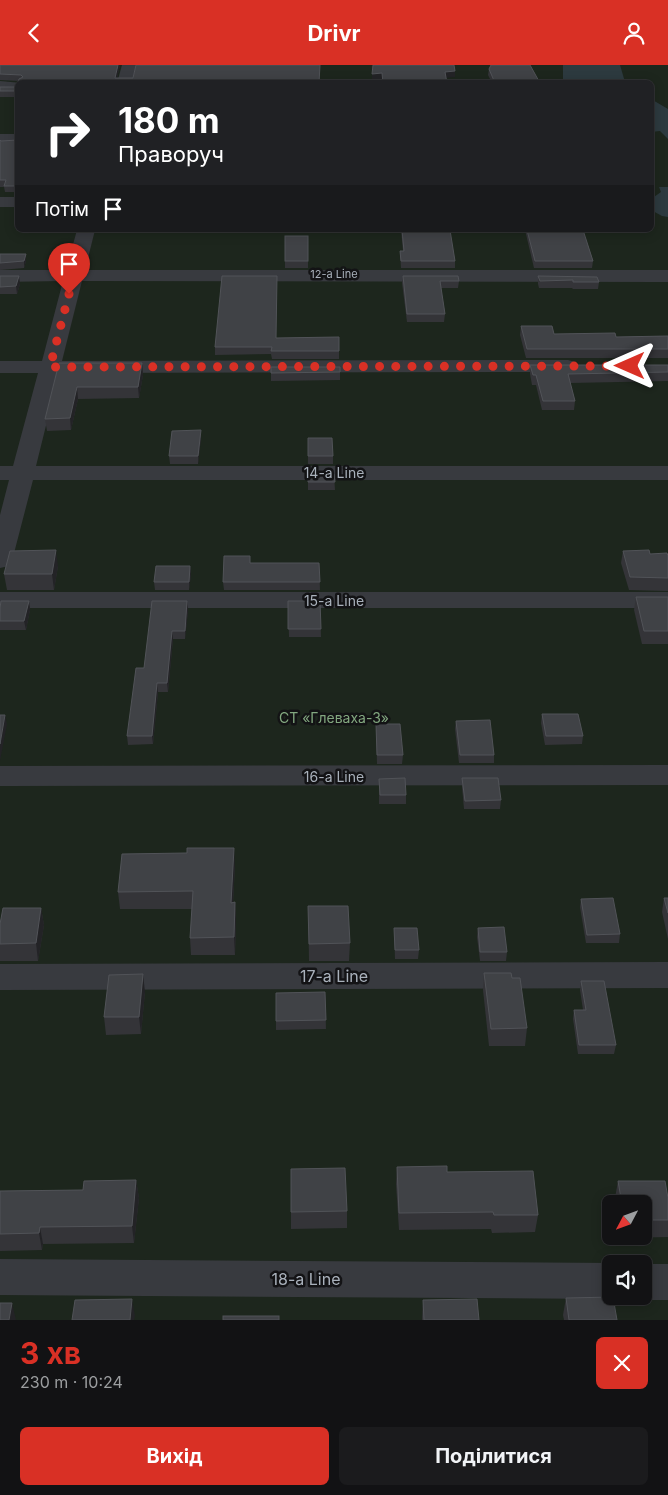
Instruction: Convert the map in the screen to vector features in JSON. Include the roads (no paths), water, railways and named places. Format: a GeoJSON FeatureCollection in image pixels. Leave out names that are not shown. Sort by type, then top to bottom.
{"type":"FeatureCollection","features":[{"type":"Feature","properties":{"kind":"lane"},"geometry":{"type":"LineString","coordinates":[[125,80],[129,65]]}},
{"type":"Feature","properties":{"kind":"lane"},"geometry":{"type":"LineString","coordinates":[[0,86],[15,86]]}},
{"type":"Feature","properties":{"kind":"lane"},"geometry":{"type":"LineString","coordinates":[[0,139],[15,139]]}},
{"type":"Feature","properties":{"kind":"lane"},"geometry":{"type":"LineString","coordinates":[[0,202],[15,202]]}},
{"type":"Feature","properties":{"kind":"lane"},"geometry":{"type":"LineString","coordinates":[[0,561],[85,232]]}},
{"type":"Feature","properties":{"kind":"lane","name":"12-a Line"},"geometry":{"type":"LineString","coordinates":[[0,276],[320,274],[668,276]]}},
{"type":"Feature","properties":{"kind":"lane"},"geometry":{"type":"LineString","coordinates":[[0,367],[589,366]]}},
{"type":"Feature","properties":{"kind":"lane","name":"14-a Line"},"geometry":{"type":"LineString","coordinates":[[0,473],[668,473]]}},
{"type":"Feature","properties":{"kind":"lane","name":"15-a Line"},"geometry":{"type":"LineString","coordinates":[[0,600],[668,600]]}},
{"type":"Feature","properties":{"kind":"lane","name":"16-a Line"},"geometry":{"type":"LineString","coordinates":[[0,776],[668,775]]}},
{"type":"Feature","properties":{"kind":"lane","name":"17-a Line"},"geometry":{"type":"LineString","coordinates":[[0,977],[668,975]]}},
{"type":"Feature","properties":{"kind":"lane","name":"18-a Line"},"geometry":{"type":"LineString","coordinates":[[0,1277],[602,1281]]}},
{"type":"Feature","properties":{"kind":"lane"},"geometry":{"type":"LineString","coordinates":[[652,1282],[668,1282]]}},
{"type":"Feature","properties":{"kind":"park label","name":"СТ «Глеваха-3»"},"geometry":{"type":"Point","coordinates":[334,717]}}]}
